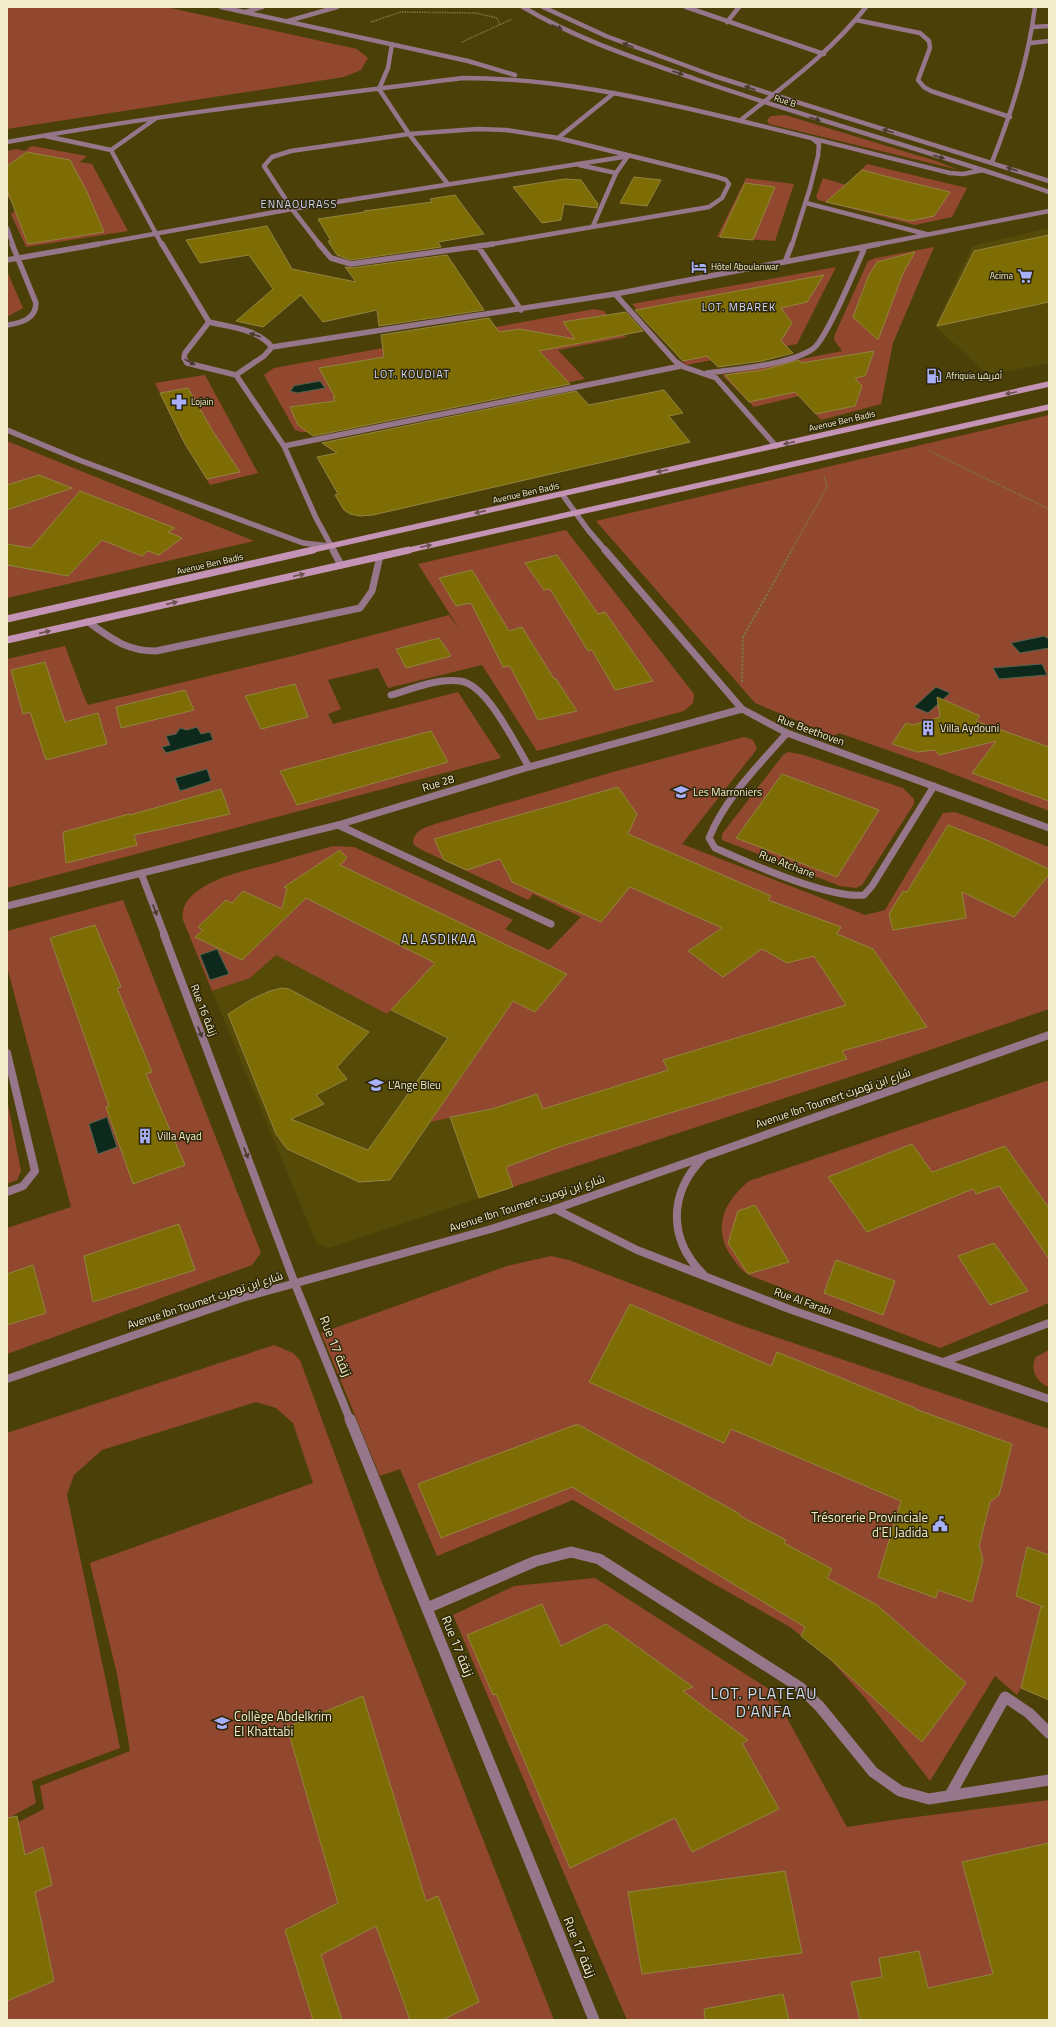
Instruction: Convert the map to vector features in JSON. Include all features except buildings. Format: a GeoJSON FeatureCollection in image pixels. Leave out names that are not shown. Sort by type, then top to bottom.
{"type":"FeatureCollection","features":[{"type":"Feature","properties":{"kind":"main road","name":"Avenue Ben Badis"},"geometry":{"type":"LineString","coordinates":[[7,619],[1049,384]]}},
{"type":"Feature","properties":{"kind":"main road"},"geometry":{"type":"LineString","coordinates":[[7,640],[380,556],[576,514],[1049,407]]}},
{"type":"Feature","properties":{"kind":"street"},"geometry":{"type":"LineString","coordinates":[[221,7],[468,61],[531,80]]}},
{"type":"Feature","properties":{"kind":"street"},"geometry":{"type":"LineString","coordinates":[[245,12],[262,7]]}},
{"type":"Feature","properties":{"kind":"street"},"geometry":{"type":"LineString","coordinates":[[288,21],[337,7]]}},
{"type":"Feature","properties":{"kind":"street","name":"Rue B"},"geometry":{"type":"LineString","coordinates":[[523,7],[550,24],[663,68],[877,139],[984,170],[1049,192]]}},
{"type":"Feature","properties":{"kind":"street","name":"Rue B"},"geometry":{"type":"LineString","coordinates":[[543,7],[584,28],[676,63],[771,95],[992,162],[1049,182]]}},
{"type":"Feature","properties":{"kind":"street"},"geometry":{"type":"LineString","coordinates":[[686,7],[824,54]]}},
{"type":"Feature","properties":{"kind":"street"},"geometry":{"type":"LineString","coordinates":[[727,22],[739,7]]}},
{"type":"Feature","properties":{"kind":"street"},"geometry":{"type":"LineString","coordinates":[[741,120],[824,54],[856,20],[866,7]]}},
{"type":"Feature","properties":{"kind":"street"},"geometry":{"type":"LineString","coordinates":[[992,162],[1010,117],[1030,43],[1035,7],[1042,7]]}},
{"type":"Feature","properties":{"kind":"street"},"geometry":{"type":"LineString","coordinates":[[856,20],[920,33],[926,37],[930,48],[929,56],[918,80],[924,88],[1010,117]]}},
{"type":"Feature","properties":{"kind":"street"},"geometry":{"type":"LineString","coordinates":[[1032,27],[1049,26]]}},
{"type":"Feature","properties":{"kind":"street"},"geometry":{"type":"LineString","coordinates":[[1030,43],[1049,41]]}},
{"type":"Feature","properties":{"kind":"street"},"geometry":{"type":"LineString","coordinates":[[379,90],[392,55],[392,44]]}},
{"type":"Feature","properties":{"kind":"street"},"geometry":{"type":"LineString","coordinates":[[7,142],[158,117],[379,90],[463,78],[508,78],[586,87],[741,120],[950,173],[963,174],[984,170]]}},
{"type":"Feature","properties":{"kind":"street"},"geometry":{"type":"LineString","coordinates":[[379,90],[408,134],[447,183]]}},
{"type":"Feature","properties":{"kind":"street"},"geometry":{"type":"LineString","coordinates":[[558,138],[614,93]]}},
{"type":"Feature","properties":{"kind":"street"},"geometry":{"type":"LineString","coordinates":[[42,136],[111,150],[158,117]]}},
{"type":"Feature","properties":{"kind":"street"},"geometry":{"type":"LineString","coordinates":[[477,129],[506,130],[558,138],[717,177],[726,180],[729,184],[726,195],[720,201],[709,207],[478,246],[361,263],[344,263],[331,258],[292,209],[264,166],[270,158],[280,153],[408,134],[477,129]]}},
{"type":"Feature","properties":{"kind":"street"},"geometry":{"type":"LineString","coordinates":[[785,262],[806,203],[819,150],[819,144],[813,139]]}},
{"type":"Feature","properties":{"kind":"street"},"geometry":{"type":"LineString","coordinates":[[111,150],[156,234],[210,322],[259,336],[270,342],[272,347]]}},
{"type":"Feature","properties":{"kind":"street"},"geometry":{"type":"LineString","coordinates":[[7,260],[447,183],[628,156]]}},
{"type":"Feature","properties":{"kind":"street"},"geometry":{"type":"LineString","coordinates":[[592,226],[616,172],[628,156]]}},
{"type":"Feature","properties":{"kind":"street"},"geometry":{"type":"LineString","coordinates":[[572,164],[616,172]]}},
{"type":"Feature","properties":{"kind":"street"},"geometry":{"type":"LineString","coordinates":[[806,203],[928,234]]}},
{"type":"Feature","properties":{"kind":"street"},"geometry":{"type":"LineString","coordinates":[[236,374],[264,356],[272,347],[521,310],[615,294],[1049,211]]}},
{"type":"Feature","properties":{"kind":"street"},"geometry":{"type":"LineString","coordinates":[[7,228],[17,258],[36,303],[37,310],[34,315],[7,325]]}},
{"type":"Feature","properties":{"kind":"street"},"geometry":{"type":"LineString","coordinates":[[478,246],[521,310]]}},
{"type":"Feature","properties":{"kind":"street"},"geometry":{"type":"LineString","coordinates":[[707,373],[792,357],[810,350],[819,342],[826,331],[865,247]]}},
{"type":"Feature","properties":{"kind":"street"},"geometry":{"type":"LineString","coordinates":[[615,294],[641,325],[681,366]]}},
{"type":"Feature","properties":{"kind":"street"},"geometry":{"type":"LineString","coordinates":[[210,322],[185,352],[184,358],[192,364],[236,374],[284,446],[316,518],[341,565]]}},
{"type":"Feature","properties":{"kind":"street"},"geometry":{"type":"LineString","coordinates":[[284,446],[681,366],[707,373],[716,378],[776,446]]}},
{"type":"Feature","properties":{"kind":"street"},"geometry":{"type":"LineString","coordinates":[[7,430],[79,460],[303,543],[330,546]]}},
{"type":"Feature","properties":{"kind":"street","name":"Rue Beethoven"},"geometry":{"type":"LineString","coordinates":[[562,494],[576,514],[742,709],[786,733],[1049,828]]}},
{"type":"Feature","properties":{"kind":"street"},"geometry":{"type":"LineString","coordinates":[[88,622],[128,650],[149,652],[360,608],[367,603],[371,595],[380,556]]}},
{"type":"Feature","properties":{"kind":"street"},"geometry":{"type":"LineString","coordinates":[[391,695],[431,684],[451,681],[466,682],[479,689],[486,697],[529,767]]}},
{"type":"Feature","properties":{"kind":"street","name":"Rue 28"},"geometry":{"type":"LineString","coordinates":[[141,873],[338,825],[529,767],[742,709]]}},
{"type":"Feature","properties":{"kind":"street","name":"Rue Atchane"},"geometry":{"type":"LineString","coordinates":[[786,733],[737,793],[712,829],[709,838],[715,848],[726,853],[834,894],[854,896],[864,895],[872,886],[934,786]]}},
{"type":"Feature","properties":{"kind":"street"},"geometry":{"type":"LineString","coordinates":[[338,825],[551,924]]}},
{"type":"Feature","properties":{"kind":"street"},"geometry":{"type":"LineString","coordinates":[[7,906],[141,873]]}},
{"type":"Feature","properties":{"kind":"street","name":"Rue 16 زنقة"},"geometry":{"type":"LineString","coordinates":[[141,873],[295,1284]]}},
{"type":"Feature","properties":{"kind":"street","name":"Avenue Ibn Toumert شارع ابن تومرت"},"geometry":{"type":"LineString","coordinates":[[7,1379],[242,1298],[491,1229],[555,1209],[1049,1035]]}},
{"type":"Feature","properties":{"kind":"street"},"geometry":{"type":"LineString","coordinates":[[7,1053],[10,1072],[35,1170],[23,1186],[7,1192]]}},
{"type":"Feature","properties":{"kind":"street"},"geometry":{"type":"LineString","coordinates":[[705,1156],[694,1168],[683,1184],[678,1200],[678,1223],[682,1246],[690,1260],[706,1277]]}},
{"type":"Feature","properties":{"kind":"street","name":"Rue Al Farabi"},"geometry":{"type":"LineString","coordinates":[[555,1209],[637,1250],[789,1309],[1049,1399]]}},
{"type":"Feature","properties":{"kind":"street","name":"Rue 17 زنقة"},"geometry":{"type":"LineString","coordinates":[[295,1284],[594,2020]]}},
{"type":"Feature","properties":{"kind":"street"},"geometry":{"type":"LineString","coordinates":[[944,1362],[1049,1323]]}},
{"type":"Feature","properties":{"kind":"street"},"geometry":{"type":"LineString","coordinates":[[427,1608],[536,1561],[571,1552],[599,1559],[800,1688],[820,1708],[873,1772],[900,1791],[929,1799],[950,1794],[1049,1780]]}},
{"type":"Feature","properties":{"kind":"street"},"geometry":{"type":"LineString","coordinates":[[950,1794],[1005,1697],[1016,1702],[1049,1733]]}},
{"type":"Feature","properties":{"kind":"path"},"geometry":{"type":"LineString","coordinates":[[437,55],[529,11]]}},
{"type":"Feature","properties":{"kind":"path"},"geometry":{"type":"LineString","coordinates":[[340,32],[401,12],[476,13],[497,18],[500,25]]}},
{"type":"Feature","properties":{"kind":"path"},"geometry":{"type":"LineString","coordinates":[[915,438],[930,453],[1049,509]]}},
{"type":"Feature","properties":{"kind":"path"},"geometry":{"type":"LineString","coordinates":[[742,709],[743,637],[827,486],[821,459]]}},
{"type":"Feature","properties":{"kind":"shaded area"},"geometry":{"type":"Polygon","coordinates":[[[7,7],[166,7],[357,49],[368,58],[361,70],[344,77],[7,129],[7,7]]]}},
{"type":"Feature","properties":{"kind":"shaded area"},"geometry":{"type":"Polygon","coordinates":[[[785,115],[936,161],[959,170],[769,124],[767,120],[771,116],[785,115]]]}},
{"type":"Feature","properties":{"kind":"shaded area"},"geometry":{"type":"Polygon","coordinates":[[[32,146],[87,156],[80,162],[92,164],[128,231],[26,247],[11,214],[27,202],[7,198],[7,151],[16,149],[25,151],[32,146]]]}},
{"type":"Feature","properties":{"kind":"shaded area"},"geometry":{"type":"Polygon","coordinates":[[[867,164],[967,188],[952,217],[915,225],[818,200],[816,197],[823,178],[846,185],[867,164]]]}},
{"type":"Feature","properties":{"kind":"shaded area"},"geometry":{"type":"Polygon","coordinates":[[[746,178],[794,184],[775,241],[717,237],[746,178]]]}},
{"type":"Feature","properties":{"kind":"shaded area"},"geometry":{"type":"Polygon","coordinates":[[[1049,228],[1049,363],[988,375],[935,326],[972,246],[1049,228]]]}},
{"type":"Feature","properties":{"kind":"shaded area"},"geometry":{"type":"Polygon","coordinates":[[[934,247],[893,343],[881,404],[821,420],[799,396],[754,407],[722,375],[842,351],[834,340],[835,334],[868,261],[876,258],[934,247]]]}},
{"type":"Feature","properties":{"kind":"shaded area"},"geometry":{"type":"Polygon","coordinates":[[[836,267],[797,344],[686,365],[632,304],[836,267]]]}},
{"type":"Feature","properties":{"kind":"shaded area"},"geometry":{"type":"Polygon","coordinates":[[[7,271],[23,308],[7,317],[7,271]]]}},
{"type":"Feature","properties":{"kind":"shaded area"},"geometry":{"type":"Polygon","coordinates":[[[594,309],[604,311],[626,337],[558,350],[585,379],[317,432],[302,432],[295,430],[264,375],[274,368],[594,309]]]}},
{"type":"Feature","properties":{"kind":"shaded area"},"geometry":{"type":"Polygon","coordinates":[[[205,375],[258,473],[210,485],[181,437],[155,383],[205,375]]]}},
{"type":"Feature","properties":{"kind":"shaded area"},"geometry":{"type":"Polygon","coordinates":[[[320,381],[325,388],[297,393],[290,391],[293,386],[320,381]]]}},
{"type":"Feature","properties":{"kind":"shaded area"},"geometry":{"type":"Polygon","coordinates":[[[1049,415],[1049,811],[930,765],[839,733],[834,736],[755,703],[596,521],[1049,415]]]}},
{"type":"Feature","properties":{"kind":"shaded area"},"geometry":{"type":"Polygon","coordinates":[[[7,441],[254,541],[7,598],[7,441]]]}},
{"type":"Feature","properties":{"kind":"shaded area"},"geometry":{"type":"Polygon","coordinates":[[[566,530],[694,694],[693,703],[684,711],[537,751],[482,665],[388,688],[378,668],[328,680],[341,709],[328,714],[333,724],[458,692],[501,758],[7,888],[7,659],[65,646],[88,705],[297,655],[449,615],[460,630],[418,564],[566,530]]]}},
{"type":"Feature","properties":{"kind":"shaded area"},"geometry":{"type":"Polygon","coordinates":[[[1044,636],[1049,639],[1049,648],[1020,653],[1011,643],[1044,636]]]}},
{"type":"Feature","properties":{"kind":"shaded area"},"geometry":{"type":"Polygon","coordinates":[[[1042,664],[1047,675],[999,679],[993,668],[1042,664]]]}},
{"type":"Feature","properties":{"kind":"shaded area"},"geometry":{"type":"Polygon","coordinates":[[[936,687],[950,693],[928,713],[914,707],[936,687]]]}},
{"type":"Feature","properties":{"kind":"shaded area"},"geometry":{"type":"Polygon","coordinates":[[[197,727],[201,734],[210,732],[213,740],[166,753],[162,747],[170,745],[166,736],[176,734],[180,728],[187,730],[197,727]]]}},
{"type":"Feature","properties":{"kind":"shaded area"},"geometry":{"type":"Polygon","coordinates":[[[744,737],[753,740],[757,749],[682,844],[865,915],[885,910],[943,813],[955,812],[1049,847],[1049,1009],[874,1069],[513,1187],[486,1110],[430,1122],[493,1030],[412,988],[387,1014],[276,955],[250,978],[212,991],[183,920],[184,907],[191,896],[216,880],[232,874],[333,846],[354,847],[513,920],[505,929],[549,950],[581,917],[533,894],[528,900],[420,849],[414,845],[413,841],[416,834],[428,826],[613,772],[744,737]]]}},
{"type":"Feature","properties":{"kind":"shaded area"},"geometry":{"type":"Polygon","coordinates":[[[788,752],[804,755],[903,788],[914,799],[914,804],[862,885],[856,888],[840,886],[722,840],[722,834],[783,755],[788,752]]]}},
{"type":"Feature","properties":{"kind":"shaded area"},"geometry":{"type":"Polygon","coordinates":[[[207,769],[211,781],[180,791],[175,778],[207,769]]]}},
{"type":"Feature","properties":{"kind":"shaded area"},"geometry":{"type":"Polygon","coordinates":[[[123,900],[261,1253],[252,1265],[7,1354],[7,1228],[71,1207],[7,967],[7,931],[123,900]]]}},
{"type":"Feature","properties":{"kind":"shaded area","name":"L'Ange Bleu"},"geometry":{"type":"Polygon","coordinates":[[[322,909],[463,981],[486,1110],[513,1187],[329,1248],[317,1244],[212,991],[250,978],[322,909]]]}},
{"type":"Feature","properties":{"kind":"shaded area"},"geometry":{"type":"Polygon","coordinates":[[[217,949],[229,974],[210,980],[200,955],[217,949]]]}},
{"type":"Feature","properties":{"kind":"shaded area"},"geometry":{"type":"Polygon","coordinates":[[[1049,1080],[1049,1303],[940,1348],[751,1276],[738,1265],[725,1245],[722,1235],[722,1225],[727,1206],[740,1189],[749,1181],[1049,1080]]]}},
{"type":"Feature","properties":{"kind":"shaded area"},"geometry":{"type":"Polygon","coordinates":[[[7,1099],[21,1171],[17,1180],[7,1184],[7,1099]]]}},
{"type":"Feature","properties":{"kind":"shaded area"},"geometry":{"type":"Polygon","coordinates":[[[107,1117],[117,1147],[98,1154],[89,1124],[107,1117]]]}},
{"type":"Feature","properties":{"kind":"shaded area"},"geometry":{"type":"Polygon","coordinates":[[[551,1256],[569,1260],[743,1326],[1049,1429],[1049,1555],[1027,1547],[1016,1595],[1041,1605],[1021,1688],[1017,1695],[995,1676],[930,1781],[865,1698],[830,1659],[790,1627],[707,1580],[573,1500],[437,1556],[400,1469],[380,1476],[321,1333],[507,1266],[551,1256]]]}},
{"type":"Feature","properties":{"kind":"shaded area","name":"Collège Abdelkrim El Khattabi"},"geometry":{"type":"Polygon","coordinates":[[[274,1345],[293,1353],[300,1360],[381,1580],[554,2020],[7,2020],[7,1828],[44,1809],[40,1786],[130,1751],[117,1674],[90,1563],[313,1483],[293,1423],[276,1408],[256,1402],[102,1450],[74,1475],[67,1495],[120,1748],[32,1781],[36,1803],[7,1819],[7,1433],[274,1345]]]}},
{"type":"Feature","properties":{"kind":"shaded area"},"geometry":{"type":"Polygon","coordinates":[[[1049,1350],[1049,1387],[1038,1379],[1035,1375],[1033,1366],[1036,1357],[1049,1350]]]}},
{"type":"Feature","properties":{"kind":"shaded area"},"geometry":{"type":"Polygon","coordinates":[[[595,1578],[772,1691],[847,1827],[1049,1800],[1049,2020],[627,2020],[453,1615],[514,1586],[595,1578]]]}},
{"type":"Feature","properties":{"kind":"place","name":"Hôtel Aboulanwar"},"geometry":{"type":"Point","coordinates":[699,267]}},
{"type":"Feature","properties":{"kind":"place","name":"Acima"},"geometry":{"type":"Point","coordinates":[1025,276]}},
{"type":"Feature","properties":{"kind":"place","name":"Afriquia أفريقيا"},"geometry":{"type":"Point","coordinates":[934,376]}},
{"type":"Feature","properties":{"kind":"place","name":"Lojain"},"geometry":{"type":"Point","coordinates":[179,402]}},
{"type":"Feature","properties":{"kind":"place","name":"Villa Aydouni"},"geometry":{"type":"Point","coordinates":[928,728]}},
{"type":"Feature","properties":{"kind":"place","name":"Les Marroniers"},"geometry":{"type":"Point","coordinates":[681,792]}},
{"type":"Feature","properties":{"kind":"place","name":"L'Ange Bleu"},"geometry":{"type":"Point","coordinates":[376,1085]}},
{"type":"Feature","properties":{"kind":"place","name":"Villa Ayad"},"geometry":{"type":"Point","coordinates":[145,1136]}},
{"type":"Feature","properties":{"kind":"place","name":"Trésorerie Provinciale d'El Jadida"},"geometry":{"type":"Point","coordinates":[940,1524]}},
{"type":"Feature","properties":{"kind":"place","name":"Collège Abdelkrim El Khattabi"},"geometry":{"type":"Point","coordinates":[222,1723]}},
{"type":"Feature","properties":{"kind":"district","name":"ENNAOURASS"},"geometry":{"type":"Point","coordinates":[299,204]}},
{"type":"Feature","properties":{"kind":"district","name":"LOT. MBAREK"},"geometry":{"type":"Point","coordinates":[739,307]}},
{"type":"Feature","properties":{"kind":"district","name":"LOT. KOUDIAT"},"geometry":{"type":"Point","coordinates":[412,374]}},
{"type":"Feature","properties":{"kind":"district","name":"AL ASDIKAA"},"geometry":{"type":"Point","coordinates":[439,939]}},
{"type":"Feature","properties":{"kind":"district","name":"LOT. PLATEAU D'ANFA"},"geometry":{"type":"Point","coordinates":[764,1702]}}]}
